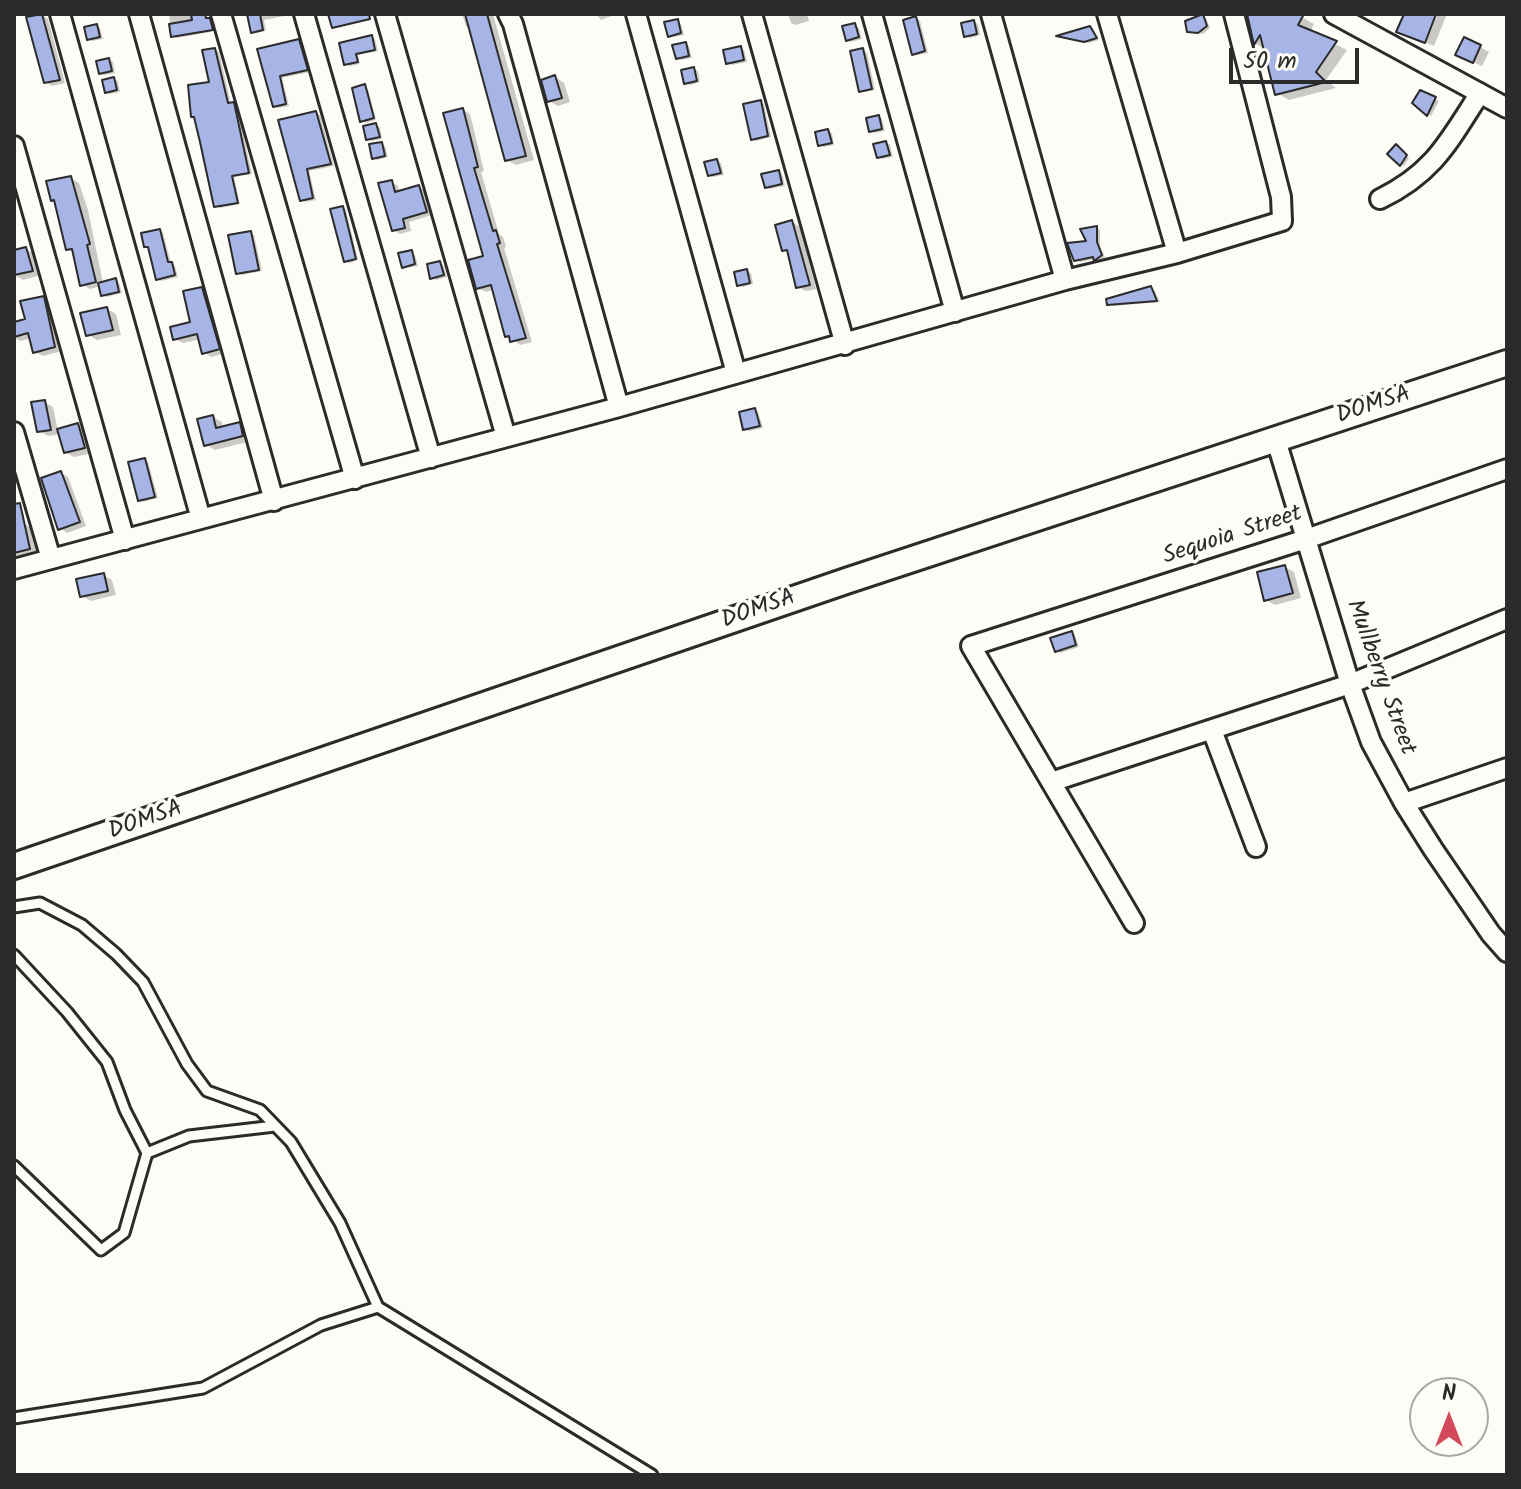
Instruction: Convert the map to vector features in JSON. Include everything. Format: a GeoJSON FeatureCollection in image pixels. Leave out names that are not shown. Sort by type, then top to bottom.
{"type":"FeatureCollection","features":[{"type":"Feature","properties":{"kind":"main road","name":"DOMSA"},"geometry":{"type":"LineString","coordinates":[[14,866],[846,581],[1507,363]]}},
{"type":"Feature","properties":{"kind":"street"},"geometry":{"type":"LineString","coordinates":[[60,14],[201,519]]}},
{"type":"Feature","properties":{"kind":"street"},"geometry":{"type":"LineString","coordinates":[[139,14],[274,501]]}},
{"type":"Feature","properties":{"kind":"street"},"geometry":{"type":"LineString","coordinates":[[221,14],[355,479]]}},
{"type":"Feature","properties":{"kind":"street"},"geometry":{"type":"LineString","coordinates":[[304,14],[431,458]]}},
{"type":"Feature","properties":{"kind":"street"},"geometry":{"type":"LineString","coordinates":[[385,14],[506,437]]}},
{"type":"Feature","properties":{"kind":"street"},"geometry":{"type":"LineString","coordinates":[[508,14],[619,407]]}},
{"type":"Feature","properties":{"kind":"street"},"geometry":{"type":"LineString","coordinates":[[636,14],[736,373]]}},
{"type":"Feature","properties":{"kind":"street"},"geometry":{"type":"LineString","coordinates":[[752,14],[845,345]]}},
{"type":"Feature","properties":{"kind":"street"},"geometry":{"type":"LineString","coordinates":[[872,14],[955,312]]}},
{"type":"Feature","properties":{"kind":"street"},"geometry":{"type":"LineString","coordinates":[[991,14],[1065,280]]}},
{"type":"Feature","properties":{"kind":"street"},"geometry":{"type":"LineString","coordinates":[[1107,14],[1177,253]]}},
{"type":"Feature","properties":{"kind":"street"},"geometry":{"type":"LineString","coordinates":[[14,569],[845,345],[1065,280],[1177,253],[1282,221],[1281,197],[1234,14]]}},
{"type":"Feature","properties":{"kind":"street"},"geometry":{"type":"LineString","coordinates":[[1334,14],[1507,108]]}},
{"type":"Feature","properties":{"kind":"street"},"geometry":{"type":"LineString","coordinates":[[1380,199],[1400,190],[1430,167],[1480,93]]}},
{"type":"Feature","properties":{"kind":"street"},"geometry":{"type":"LineString","coordinates":[[14,146],[125,540]]}},
{"type":"Feature","properties":{"kind":"street"},"geometry":{"type":"LineString","coordinates":[[14,432],[51,559]]}},
{"type":"Feature","properties":{"kind":"street","name":"Mullberry Street"},"geometry":{"type":"LineString","coordinates":[[1276,440],[1350,684],[1371,742],[1404,803],[1491,934],[1507,952]]}},
{"type":"Feature","properties":{"kind":"street","name":"Sequoia Street"},"geometry":{"type":"LineString","coordinates":[[1051,782],[971,646],[1306,539],[1507,469]]}},
{"type":"Feature","properties":{"kind":"street"},"geometry":{"type":"LineString","coordinates":[[1134,923],[1051,782],[1350,684],[1507,619]]}},
{"type":"Feature","properties":{"kind":"street"},"geometry":{"type":"LineString","coordinates":[[1212,730],[1256,847]]}},
{"type":"Feature","properties":{"kind":"street"},"geometry":{"type":"LineString","coordinates":[[1404,803],[1507,768]]}},
{"type":"Feature","properties":{"kind":"lane"},"geometry":{"type":"LineString","coordinates":[[14,907],[40,903],[82,925],[143,982],[187,1064],[207,1091],[260,1110],[291,1142],[340,1223],[378,1307],[652,1475]]}},
{"type":"Feature","properties":{"kind":"lane"},"geometry":{"type":"LineString","coordinates":[[14,955],[67,1012],[107,1062],[125,1110],[147,1153],[124,1233],[101,1250],[14,1166]]}},
{"type":"Feature","properties":{"kind":"lane"},"geometry":{"type":"LineString","coordinates":[[147,1153],[189,1136],[275,1126]]}},
{"type":"Feature","properties":{"kind":"lane"},"geometry":{"type":"LineString","coordinates":[[14,1418],[203,1388],[321,1325],[378,1307]]}},
{"type":"Feature","properties":{"kind":"building"},"geometry":{"type":"Polygon","coordinates":[[[42,14],[60,80],[44,83],[26,17],[42,14]]]}},
{"type":"Feature","properties":{"kind":"building"},"geometry":{"type":"Polygon","coordinates":[[[191,14],[205,14],[206,18],[210,18],[213,30],[171,37],[169,24],[192,20],[191,14]]]}},
{"type":"Feature","properties":{"kind":"building"},"geometry":{"type":"Polygon","coordinates":[[[247,14],[260,14],[263,30],[251,33],[247,14]]]}},
{"type":"Feature","properties":{"kind":"building"},"geometry":{"type":"Polygon","coordinates":[[[328,14],[369,14],[370,19],[332,28],[328,14]]]}},
{"type":"Feature","properties":{"kind":"building"},"geometry":{"type":"Polygon","coordinates":[[[465,14],[487,14],[526,156],[505,161],[465,14]]]}},
{"type":"Feature","properties":{"kind":"building"},"geometry":{"type":"Polygon","coordinates":[[[1203,14],[1207,26],[1198,33],[1187,32],[1185,21],[1203,14]]]}},
{"type":"Feature","properties":{"kind":"building"},"geometry":{"type":"Polygon","coordinates":[[[1247,14],[1304,14],[1298,25],[1337,41],[1316,72],[1326,82],[1275,95],[1260,35],[1254,45],[1247,14]]]}},
{"type":"Feature","properties":{"kind":"building"},"geometry":{"type":"Polygon","coordinates":[[[1404,14],[1436,14],[1425,43],[1396,32],[1404,14]]]}},
{"type":"Feature","properties":{"kind":"building"},"geometry":{"type":"Polygon","coordinates":[[[916,16],[925,51],[912,55],[903,20],[916,16]]]}},
{"type":"Feature","properties":{"kind":"building"},"geometry":{"type":"Polygon","coordinates":[[[678,19],[681,33],[668,37],[664,22],[678,19]]]}},
{"type":"Feature","properties":{"kind":"building"},"geometry":{"type":"Polygon","coordinates":[[[974,20],[977,34],[964,37],[961,23],[974,20]]]}},
{"type":"Feature","properties":{"kind":"building"},"geometry":{"type":"Polygon","coordinates":[[[855,23],[859,37],[846,41],[842,26],[855,23]]]}},
{"type":"Feature","properties":{"kind":"building"},"geometry":{"type":"Polygon","coordinates":[[[97,24],[100,37],[87,40],[84,27],[97,24]]]}},
{"type":"Feature","properties":{"kind":"building"},"geometry":{"type":"Polygon","coordinates":[[[1090,26],[1097,38],[1084,42],[1056,36],[1090,26]]]}},
{"type":"Feature","properties":{"kind":"building"},"geometry":{"type":"Polygon","coordinates":[[[372,35],[375,50],[356,54],[358,62],[344,65],[339,43],[372,35]]]}},
{"type":"Feature","properties":{"kind":"building"},"geometry":{"type":"Polygon","coordinates":[[[1464,37],[1481,45],[1473,63],[1455,55],[1464,37]]]}},
{"type":"Feature","properties":{"kind":"building"},"geometry":{"type":"Polygon","coordinates":[[[299,39],[308,70],[280,76],[286,104],[273,107],[257,49],[299,39]]]}},
{"type":"Feature","properties":{"kind":"building"},"geometry":{"type":"Polygon","coordinates":[[[686,42],[689,56],[676,59],[672,45],[686,42]]]}},
{"type":"Feature","properties":{"kind":"building"},"geometry":{"type":"Polygon","coordinates":[[[741,46],[744,60],[726,64],[723,50],[741,46]]]}},
{"type":"Feature","properties":{"kind":"building"},"geometry":{"type":"Polygon","coordinates":[[[215,48],[228,103],[234,102],[249,173],[232,176],[238,203],[214,207],[194,117],[191,117],[188,85],[209,82],[202,50],[215,48]]]}},
{"type":"Feature","properties":{"kind":"building"},"geometry":{"type":"Polygon","coordinates":[[[863,48],[872,89],[859,92],[850,51],[863,48]]]}},
{"type":"Feature","properties":{"kind":"building"},"geometry":{"type":"Polygon","coordinates":[[[109,58],[112,71],[99,74],[96,61],[109,58]]]}},
{"type":"Feature","properties":{"kind":"building"},"geometry":{"type":"Polygon","coordinates":[[[694,67],[697,81],[684,84],[681,70],[694,67]]]}},
{"type":"Feature","properties":{"kind":"building"},"geometry":{"type":"Polygon","coordinates":[[[555,75],[562,98],[547,102],[541,80],[555,75]]]}},
{"type":"Feature","properties":{"kind":"building"},"geometry":{"type":"Polygon","coordinates":[[[114,77],[117,90],[105,93],[102,80],[114,77]]]}},
{"type":"Feature","properties":{"kind":"building"},"geometry":{"type":"Polygon","coordinates":[[[365,84],[374,118],[360,122],[352,88],[365,84]]]}},
{"type":"Feature","properties":{"kind":"building"},"geometry":{"type":"Polygon","coordinates":[[[1420,90],[1436,97],[1427,116],[1412,103],[1420,90]]]}},
{"type":"Feature","properties":{"kind":"building"},"geometry":{"type":"Polygon","coordinates":[[[761,100],[768,136],[751,140],[743,104],[761,100]]]}},
{"type":"Feature","properties":{"kind":"building"},"geometry":{"type":"Polygon","coordinates":[[[463,108],[478,167],[474,168],[493,231],[496,230],[500,243],[497,244],[526,338],[510,342],[509,336],[505,337],[491,285],[476,289],[468,260],[483,256],[443,113],[463,108]]]}},
{"type":"Feature","properties":{"kind":"building"},"geometry":{"type":"Polygon","coordinates":[[[316,111],[331,164],[307,169],[313,198],[300,201],[278,120],[316,111]]]}},
{"type":"Feature","properties":{"kind":"building"},"geometry":{"type":"Polygon","coordinates":[[[879,115],[882,129],[869,132],[866,118],[879,115]]]}},
{"type":"Feature","properties":{"kind":"building"},"geometry":{"type":"Polygon","coordinates":[[[376,123],[380,137],[366,140],[363,126],[376,123]]]}},
{"type":"Feature","properties":{"kind":"building"},"geometry":{"type":"Polygon","coordinates":[[[828,129],[832,143],[818,146],[815,132],[828,129]]]}},
{"type":"Feature","properties":{"kind":"building"},"geometry":{"type":"Polygon","coordinates":[[[886,141],[890,155],[877,158],[873,144],[886,141]]]}},
{"type":"Feature","properties":{"kind":"building"},"geometry":{"type":"Polygon","coordinates":[[[382,142],[385,156],[372,159],[369,144],[382,142]]]}},
{"type":"Feature","properties":{"kind":"building"},"geometry":{"type":"Polygon","coordinates":[[[1396,144],[1407,155],[1400,166],[1387,154],[1396,144]]]}},
{"type":"Feature","properties":{"kind":"building"},"geometry":{"type":"Polygon","coordinates":[[[717,159],[721,173],[708,176],[704,162],[717,159]]]}},
{"type":"Feature","properties":{"kind":"building"},"geometry":{"type":"Polygon","coordinates":[[[779,170],[782,184],[765,188],[761,174],[779,170]]]}},
{"type":"Feature","properties":{"kind":"building"},"geometry":{"type":"Polygon","coordinates":[[[71,176],[90,244],[87,245],[96,282],[80,286],[72,249],[66,250],[46,181],[71,176]]]}},
{"type":"Feature","properties":{"kind":"building"},"geometry":{"type":"Polygon","coordinates":[[[392,180],[395,192],[419,185],[427,212],[403,219],[405,228],[392,231],[378,183],[392,180]]]}},
{"type":"Feature","properties":{"kind":"building"},"geometry":{"type":"Polygon","coordinates":[[[343,206],[356,259],[344,262],[330,209],[343,206]]]}},
{"type":"Feature","properties":{"kind":"building"},"geometry":{"type":"Polygon","coordinates":[[[792,220],[810,285],[796,288],[787,250],[782,251],[775,225],[792,220]]]}},
{"type":"Feature","properties":{"kind":"building"},"geometry":{"type":"Polygon","coordinates":[[[1097,226],[1097,242],[1102,255],[1094,261],[1093,257],[1074,261],[1067,243],[1086,241],[1080,229],[1097,226]]]}},
{"type":"Feature","properties":{"kind":"building"},"geometry":{"type":"Polygon","coordinates":[[[160,229],[168,262],[172,262],[175,275],[156,280],[148,247],[144,247],[141,233],[160,229]]]}},
{"type":"Feature","properties":{"kind":"building"},"geometry":{"type":"Polygon","coordinates":[[[251,231],[259,270],[236,274],[228,235],[251,231]]]}},
{"type":"Feature","properties":{"kind":"building"},"geometry":{"type":"Polygon","coordinates":[[[26,247],[33,271],[14,275],[14,250],[26,247]]]}},
{"type":"Feature","properties":{"kind":"building"},"geometry":{"type":"Polygon","coordinates":[[[412,250],[415,264],[402,268],[398,253],[412,250]]]}},
{"type":"Feature","properties":{"kind":"building"},"geometry":{"type":"Polygon","coordinates":[[[440,261],[444,275],[430,279],[427,264],[440,261]]]}},
{"type":"Feature","properties":{"kind":"building"},"geometry":{"type":"Polygon","coordinates":[[[747,269],[750,283],[737,286],[734,272],[747,269]]]}},
{"type":"Feature","properties":{"kind":"building"},"geometry":{"type":"Polygon","coordinates":[[[116,278],[119,292],[101,296],[98,283],[116,278]]]}},
{"type":"Feature","properties":{"kind":"building"},"geometry":{"type":"Polygon","coordinates":[[[1151,286],[1157,301],[1107,305],[1106,299],[1151,286]]]}},
{"type":"Feature","properties":{"kind":"building"},"geometry":{"type":"Polygon","coordinates":[[[202,287],[220,349],[202,354],[197,334],[173,340],[170,327],[190,322],[183,291],[202,287]]]}},
{"type":"Feature","properties":{"kind":"building"},"geometry":{"type":"Polygon","coordinates":[[[44,296],[55,347],[33,353],[28,333],[14,337],[14,322],[25,319],[20,301],[44,296]]]}},
{"type":"Feature","properties":{"kind":"building"},"geometry":{"type":"Polygon","coordinates":[[[107,307],[113,330],[86,336],[80,313],[107,307]]]}},
{"type":"Feature","properties":{"kind":"building"},"geometry":{"type":"Polygon","coordinates":[[[45,400],[51,430],[37,432],[31,402],[45,400]]]}},
{"type":"Feature","properties":{"kind":"building"},"geometry":{"type":"Polygon","coordinates":[[[755,408],[760,426],[743,430],[739,412],[755,408]]]}},
{"type":"Feature","properties":{"kind":"building"},"geometry":{"type":"Polygon","coordinates":[[[213,415],[216,428],[240,422],[243,436],[204,446],[197,419],[213,415]]]}},
{"type":"Feature","properties":{"kind":"building"},"geometry":{"type":"Polygon","coordinates":[[[78,423],[85,448],[64,453],[57,429],[78,423]]]}},
{"type":"Feature","properties":{"kind":"building"},"geometry":{"type":"Polygon","coordinates":[[[145,458],[155,497],[138,501],[128,462],[145,458]]]}},
{"type":"Feature","properties":{"kind":"building"},"geometry":{"type":"Polygon","coordinates":[[[61,471],[80,522],[58,530],[41,478],[61,471]]]}},
{"type":"Feature","properties":{"kind":"building"},"geometry":{"type":"Polygon","coordinates":[[[20,503],[30,549],[14,553],[14,504],[20,503]]]}},
{"type":"Feature","properties":{"kind":"building"},"geometry":{"type":"Polygon","coordinates":[[[1285,565],[1293,593],[1264,601],[1257,572],[1285,565]]]}},
{"type":"Feature","properties":{"kind":"building"},"geometry":{"type":"Polygon","coordinates":[[[104,573],[108,591],[80,597],[76,579],[104,573]]]}},
{"type":"Feature","properties":{"kind":"building"},"geometry":{"type":"Polygon","coordinates":[[[1072,631],[1076,645],[1055,652],[1050,638],[1072,631]]]}}]}
